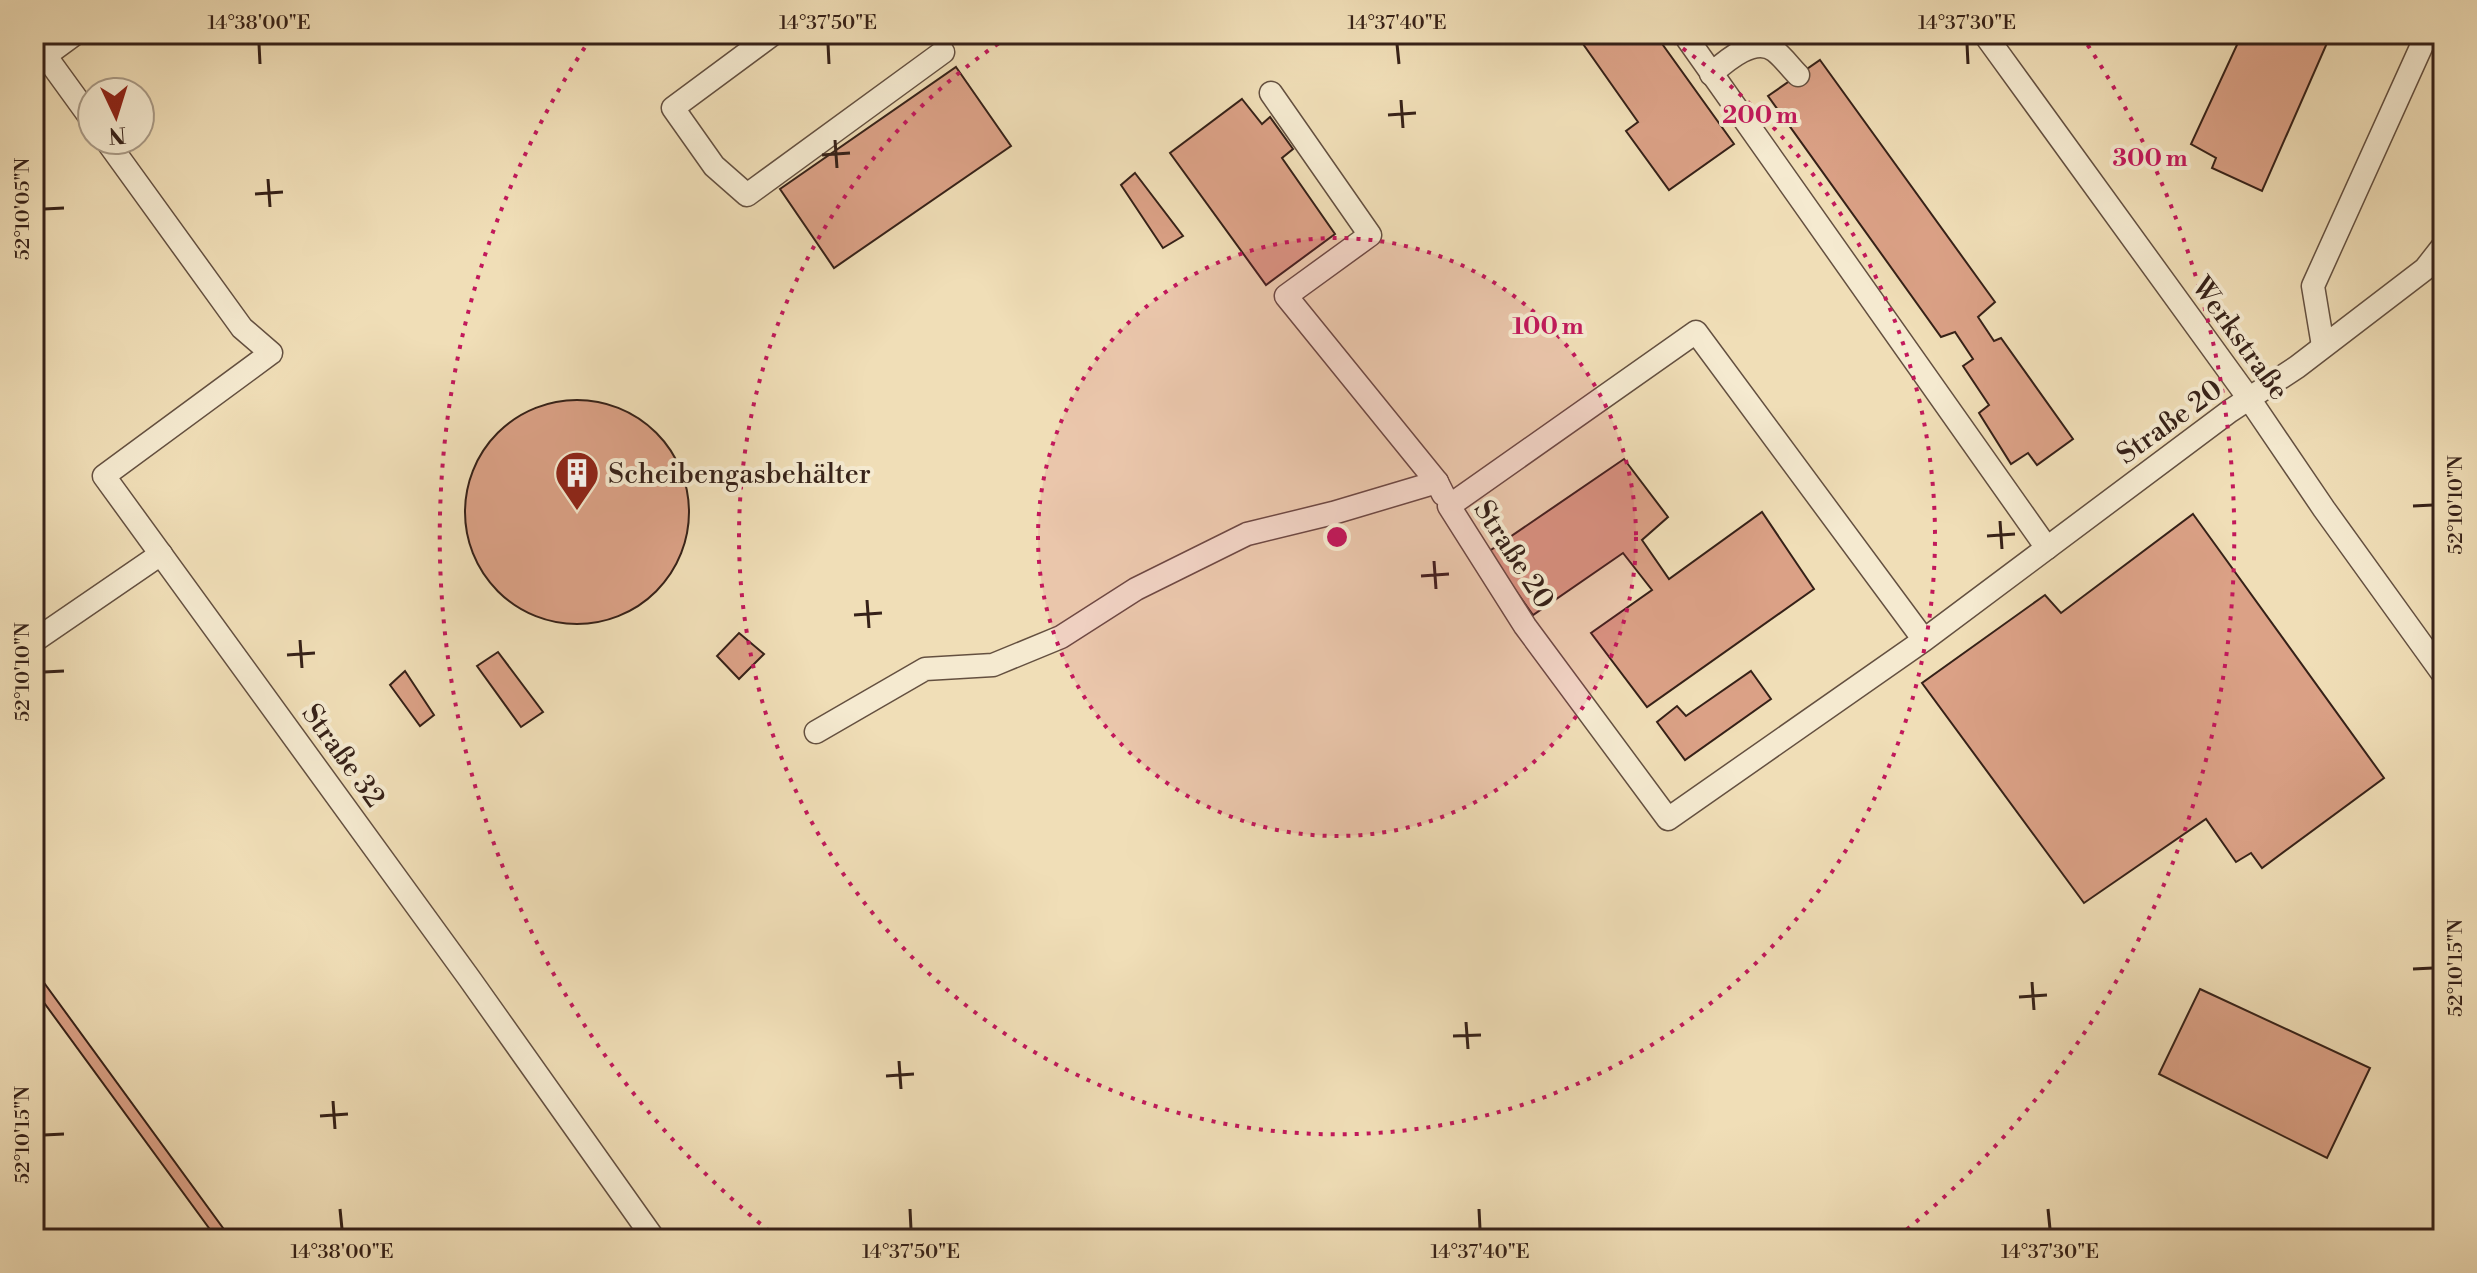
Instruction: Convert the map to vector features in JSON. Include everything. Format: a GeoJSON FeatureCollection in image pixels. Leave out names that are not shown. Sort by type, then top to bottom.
{"type":"FeatureCollection","features":[{"type":"Feature","properties":{"kind":"street"},"geometry":{"type":"LineString","coordinates":[[75,34],[40,48],[76,98]]}},
{"type":"Feature","properties":{"kind":"street"},"geometry":{"type":"LineString","coordinates":[[773,34],[673,108],[714,166],[747,195],[943,52]]}},
{"type":"Feature","properties":{"kind":"street"},"geometry":{"type":"LineString","coordinates":[[1684,34],[2047,548]]}},
{"type":"Feature","properties":{"kind":"street"},"geometry":{"type":"LineString","coordinates":[[2323,346],[2313,286],[2427,34]]}},
{"type":"Feature","properties":{"kind":"street","name":"Werkstraße"},"geometry":{"type":"LineString","coordinates":[[1982,36],[2250,400],[2443,674]]}},
{"type":"Feature","properties":{"kind":"street"},"geometry":{"type":"LineString","coordinates":[[1711,74],[1746,49],[1763,46],[1773,49],[1798,75]]}},
{"type":"Feature","properties":{"kind":"street"},"geometry":{"type":"LineString","coordinates":[[1271,93],[1370,235],[1286,296],[1437,482],[1449,506]]}},
{"type":"Feature","properties":{"kind":"street","name":"Straße 32"},"geometry":{"type":"LineString","coordinates":[[118,156],[242,328],[271,353],[104,476],[469,978],[654,1239]]}},
{"type":"Feature","properties":{"kind":"street","name":"Straße 20"},"geometry":{"type":"LineString","coordinates":[[1924,640],[1696,332],[1449,506],[1525,626],[1668,819],[1924,640],[2230,411],[2250,400],[2425,269],[2443,246]]}},
{"type":"Feature","properties":{"kind":"street"},"geometry":{"type":"LineString","coordinates":[[816,732],[925,669],[993,665],[1061,637],[1136,589],[1247,534],[1333,513],[1437,482]]}},
{"type":"Feature","properties":{"kind":"street"},"geometry":{"type":"LineString","coordinates":[[34,641],[161,554]]}},
{"type":"Feature","properties":{"kind":"building"},"geometry":{"type":"Polygon","coordinates":[[[1576,34],[1655,34],[1734,144],[1669,190],[1626,131],[1638,122],[1576,34]]]}},
{"type":"Feature","properties":{"kind":"building"},"geometry":{"type":"Polygon","coordinates":[[[2242,34],[2331,34],[2262,191],[2212,168],[2216,158],[2191,144],[2242,34]]]}},
{"type":"Feature","properties":{"kind":"building"},"geometry":{"type":"Polygon","coordinates":[[[1820,60],[1995,302],[1978,317],[1994,341],[2001,338],[2073,439],[2037,465],[2028,453],[2011,464],[1979,413],[1989,405],[1963,366],[1973,359],[1955,332],[1941,337],[1768,96],[1820,60]]]}},
{"type":"Feature","properties":{"kind":"building"},"geometry":{"type":"Polygon","coordinates":[[[956,67],[1011,146],[834,268],[780,189],[956,67]]]}},
{"type":"Feature","properties":{"kind":"building"},"geometry":{"type":"Polygon","coordinates":[[[1242,99],[1262,124],[1270,117],[1293,149],[1282,158],[1335,234],[1266,285],[1170,153],[1242,99]]]}},
{"type":"Feature","properties":{"kind":"building"},"geometry":{"type":"Polygon","coordinates":[[[1135,173],[1183,236],[1163,248],[1121,185],[1135,173]]]}},
{"type":"Feature","properties":{"kind":"building","name":"Scheibengasbehälter"},"geometry":{"type":"Polygon","coordinates":[[[577,400],[620,408],[656,433],[681,469],[689,512],[681,555],[656,591],[620,616],[577,624],[534,616],[498,591],[473,555],[465,512],[473,469],[498,433],[534,408],[577,400]]]}},
{"type":"Feature","properties":{"kind":"building"},"geometry":{"type":"Polygon","coordinates":[[[1624,459],[1668,517],[1642,540],[1669,579],[1762,512],[1814,589],[1647,707],[1591,633],[1652,590],[1623,553],[1533,615],[1488,552],[1624,459]]]}},
{"type":"Feature","properties":{"kind":"building"},"geometry":{"type":"Polygon","coordinates":[[[2193,514],[2384,778],[2262,868],[2251,853],[2236,862],[2206,819],[2084,903],[1922,683],[2045,595],[2061,613],[2193,514]]]}},
{"type":"Feature","properties":{"kind":"building"},"geometry":{"type":"Polygon","coordinates":[[[739,633],[764,654],[739,679],[717,656],[739,633]]]}},
{"type":"Feature","properties":{"kind":"building"},"geometry":{"type":"Polygon","coordinates":[[[498,652],[543,712],[521,727],[477,666],[498,652]]]}},
{"type":"Feature","properties":{"kind":"building"},"geometry":{"type":"Polygon","coordinates":[[[405,671],[434,715],[420,726],[390,685],[405,671]]]}},
{"type":"Feature","properties":{"kind":"building"},"geometry":{"type":"Polygon","coordinates":[[[1751,671],[1771,699],[1685,760],[1657,722],[1677,706],[1686,716],[1751,671]]]}},
{"type":"Feature","properties":{"kind":"building"},"geometry":{"type":"Polygon","coordinates":[[[34,969],[231,1239],[217,1239],[34,989],[34,969]]]}},
{"type":"Feature","properties":{"kind":"building"},"geometry":{"type":"Polygon","coordinates":[[[2200,989],[2370,1068],[2327,1158],[2159,1074],[2200,989]]]}},
{"type":"Feature","properties":{"kind":"place","name":"Scheibengasbehälter"},"geometry":{"type":"Point","coordinates":[577,512]}}]}
